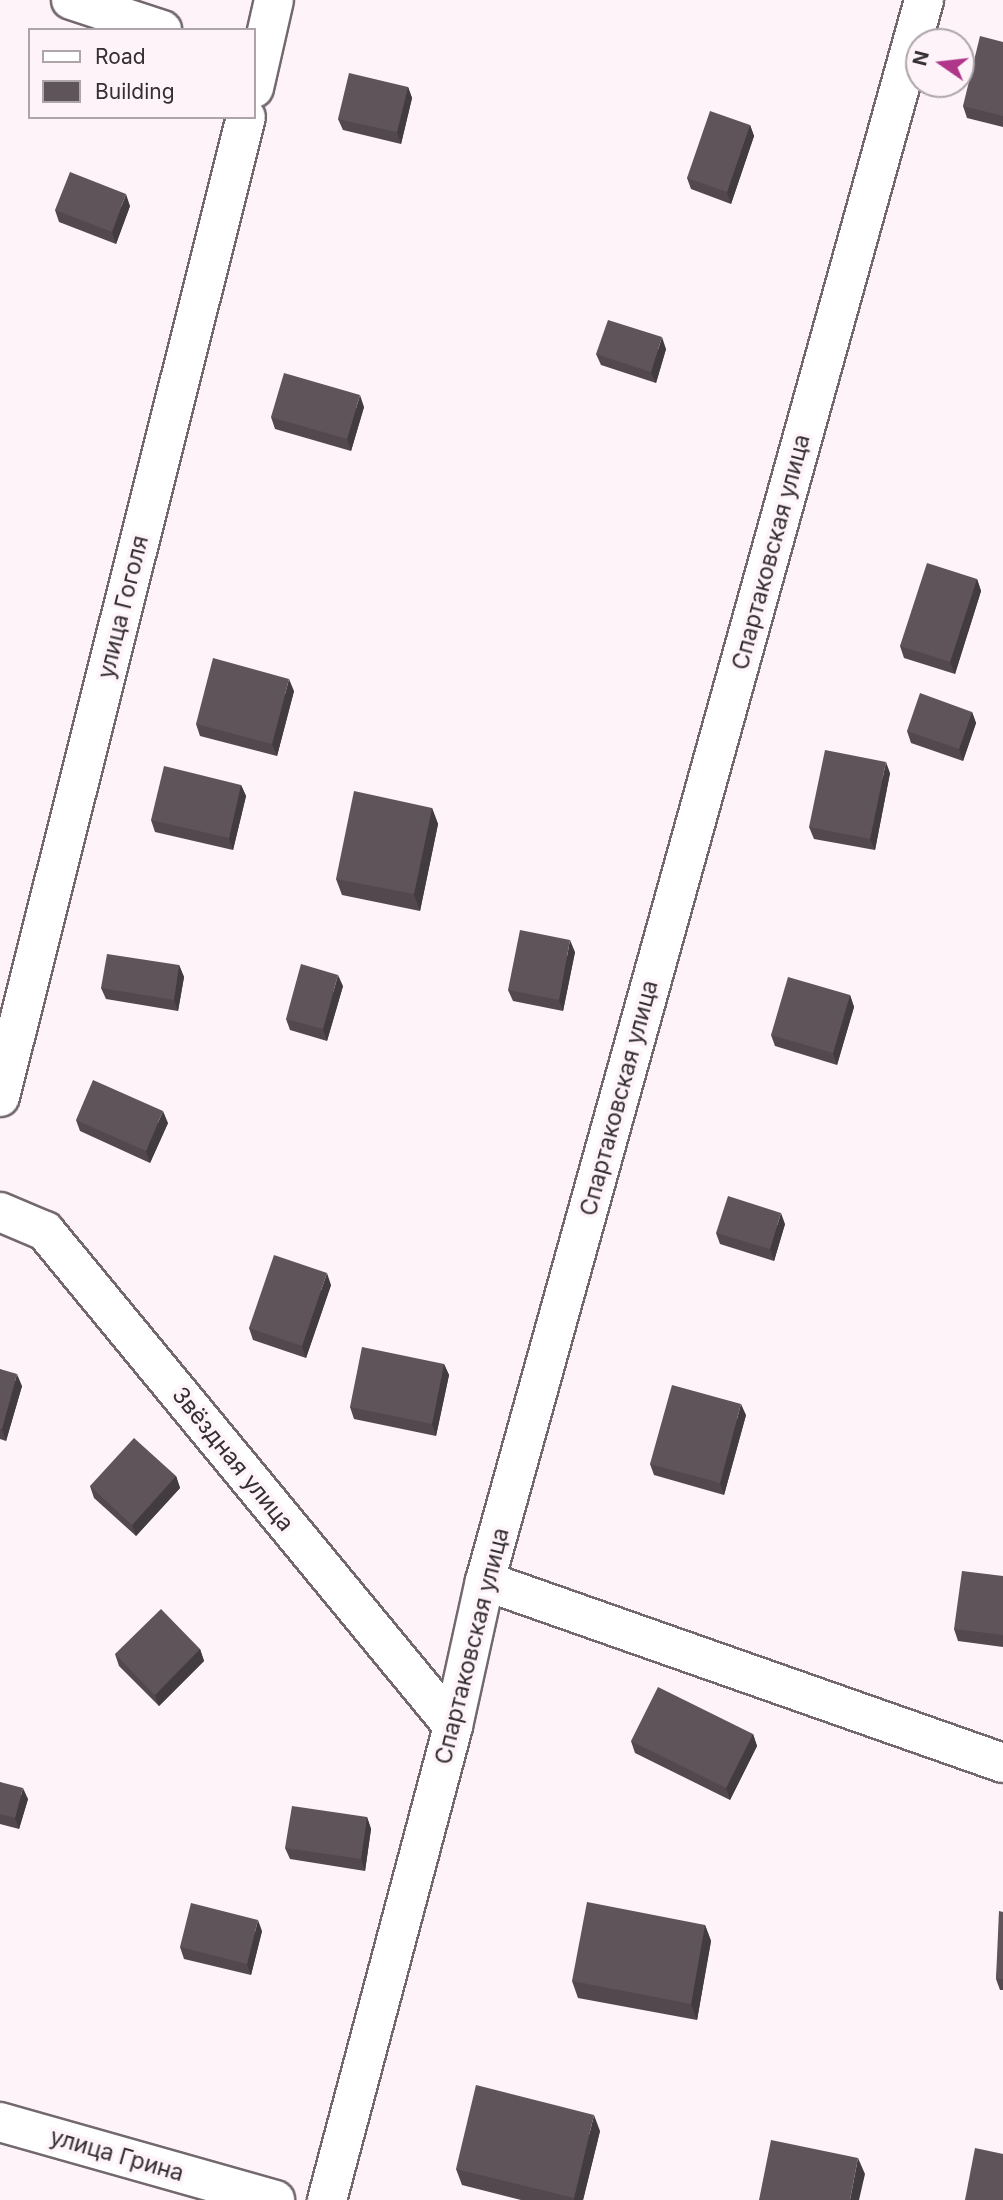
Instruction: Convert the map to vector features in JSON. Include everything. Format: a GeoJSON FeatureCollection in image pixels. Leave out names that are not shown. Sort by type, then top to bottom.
{"type":"FeatureCollection","features":[{"type":"Feature","properties":{"kind":"street"},"geometry":{"type":"LineString","coordinates":[[71,0],[156,28]]}},
{"type":"Feature","properties":{"kind":"street"},"geometry":{"type":"LineString","coordinates":[[256,70],[274,0]]}},
{"type":"Feature","properties":{"kind":"street","name":"Спартаковская улица"},"geometry":{"type":"LineString","coordinates":[[327,2200],[453,1726],[485,1581],[924,0]]}},
{"type":"Feature","properties":{"kind":"street","name":"улица Гоголя"},"geometry":{"type":"LineString","coordinates":[[0,1097],[245,119]]}},
{"type":"Feature","properties":{"kind":"street","name":"Звёздная улица"},"geometry":{"type":"LineString","coordinates":[[0,1212],[45,1231],[453,1726]]}},
{"type":"Feature","properties":{"kind":"street"},"geometry":{"type":"LineString","coordinates":[[485,1581],[1003,1763]]}},
{"type":"Feature","properties":{"kind":"street","name":"улица Грина"},"geometry":{"type":"LineString","coordinates":[[0,2122],[275,2200]]}},
{"type":"Feature","properties":{"kind":"building"},"geometry":{"type":"Polygon","coordinates":[[[980,36],[1003,42],[1003,116],[963,106],[965,98],[975,98],[975,57],[980,36]]]}},
{"type":"Feature","properties":{"kind":"building"},"geometry":{"type":"Polygon","coordinates":[[[349,73],[408,87],[397,132],[338,119],[349,73]]]}},
{"type":"Feature","properties":{"kind":"building"},"geometry":{"type":"Polygon","coordinates":[[[710,111],[750,125],[727,192],[687,178],[710,111]]]}},
{"type":"Feature","properties":{"kind":"building"},"geometry":{"type":"Polygon","coordinates":[[[70,172],[126,194],[112,232],[55,210],[70,172]]]}},
{"type":"Feature","properties":{"kind":"building"},"geometry":{"type":"Polygon","coordinates":[[[608,320],[662,337],[651,372],[596,354],[608,320]]]}},
{"type":"Feature","properties":{"kind":"building"},"geometry":{"type":"Polygon","coordinates":[[[284,373],[360,395],[347,439],[271,417],[284,373]]]}},
{"type":"Feature","properties":{"kind":"building"},"geometry":{"type":"Polygon","coordinates":[[[927,563],[977,579],[950,662],[900,646],[927,563]]]}},
{"type":"Feature","properties":{"kind":"building"},"geometry":{"type":"Polygon","coordinates":[[[213,658],[289,679],[272,744],[196,724],[213,658]]]}},
{"type":"Feature","properties":{"kind":"building"},"geometry":{"type":"Polygon","coordinates":[[[920,693],[972,712],[959,749],[907,731],[920,693]]]}},
{"type":"Feature","properties":{"kind":"building"},"geometry":{"type":"Polygon","coordinates":[[[825,750],[886,762],[870,839],[809,827],[825,750]]]}},
{"type":"Feature","properties":{"kind":"building"},"geometry":{"type":"Polygon","coordinates":[[[164,766],[241,785],[229,838],[151,820],[164,766]]]}},
{"type":"Feature","properties":{"kind":"building"},"geometry":{"type":"Polygon","coordinates":[[[354,791],[432,808],[414,894],[336,879],[354,791]]]}},
{"type":"Feature","properties":{"kind":"building"},"geometry":{"type":"Polygon","coordinates":[[[520,930],[570,940],[559,1000],[508,990],[520,930]]]}},
{"type":"Feature","properties":{"kind":"building"},"geometry":{"type":"Polygon","coordinates":[[[107,954],[179,965],[174,1000],[101,988],[107,954]]]}},
{"type":"Feature","properties":{"kind":"building"},"geometry":{"type":"Polygon","coordinates":[[[301,964],[338,975],[323,1029],[286,1019],[301,964]]]}},
{"type":"Feature","properties":{"kind":"building"},"geometry":{"type":"Polygon","coordinates":[[[788,977],[850,995],[833,1053],[771,1035],[788,977]]]}},
{"type":"Feature","properties":{"kind":"building"},"geometry":{"type":"Polygon","coordinates":[[[93,1080],[163,1111],[146,1151],[76,1120],[93,1080]]]}},
{"type":"Feature","properties":{"kind":"building"},"geometry":{"type":"Polygon","coordinates":[[[728,1196],[781,1213],[770,1249],[716,1233],[728,1196]]]}},
{"type":"Feature","properties":{"kind":"building"},"geometry":{"type":"Polygon","coordinates":[[[274,1255],[327,1273],[302,1346],[249,1328],[274,1255]]]}},
{"type":"Feature","properties":{"kind":"building"},"geometry":{"type":"Polygon","coordinates":[[[362,1347],[444,1364],[432,1424],[350,1407],[362,1347]]]}},
{"type":"Feature","properties":{"kind":"building"},"geometry":{"type":"Polygon","coordinates":[[[0,1369],[17,1374],[2,1429],[0,1429],[0,1369]]]}},
{"type":"Feature","properties":{"kind":"building"},"geometry":{"type":"Polygon","coordinates":[[[672,1385],[741,1404],[720,1483],[650,1464],[672,1385]]]}},
{"type":"Feature","properties":{"kind":"building"},"geometry":{"type":"Polygon","coordinates":[[[134,1438],[176,1476],[132,1525],[90,1486],[134,1438]]]}},
{"type":"Feature","properties":{"kind":"building"},"geometry":{"type":"Polygon","coordinates":[[[962,1571],[1003,1576],[1003,1635],[954,1629],[962,1571]]]}},
{"type":"Feature","properties":{"kind":"building"},"geometry":{"type":"Polygon","coordinates":[[[161,1609],[200,1649],[155,1695],[115,1654],[161,1609]]]}},
{"type":"Feature","properties":{"kind":"building"},"geometry":{"type":"Polygon","coordinates":[[[658,1687],[753,1734],[726,1788],[631,1741],[658,1687]]]}},
{"type":"Feature","properties":{"kind":"building"},"geometry":{"type":"Polygon","coordinates":[[[0,1782],[23,1788],[15,1818],[0,1814],[0,1782]]]}},
{"type":"Feature","properties":{"kind":"building"},"geometry":{"type":"Polygon","coordinates":[[[292,1806],[367,1817],[361,1859],[285,1848],[292,1806]]]}},
{"type":"Feature","properties":{"kind":"building"},"geometry":{"type":"Polygon","coordinates":[[[587,1902],[705,1925],[691,2004],[572,1981],[587,1902]]]}},
{"type":"Feature","properties":{"kind":"building"},"geometry":{"type":"Polygon","coordinates":[[[191,1903],[258,1920],[247,1964],[180,1947],[191,1903]]]}},
{"type":"Feature","properties":{"kind":"building"},"geometry":{"type":"Polygon","coordinates":[[[999,1911],[1003,1912],[1003,1979],[996,1979],[999,1911]]]}},
{"type":"Feature","properties":{"kind":"building"},"geometry":{"type":"Polygon","coordinates":[[[476,2085],[594,2115],[574,2198],[456,2169],[476,2085]]]}},
{"type":"Feature","properties":{"kind":"building"},"geometry":{"type":"Polygon","coordinates":[[[771,2140],[858,2158],[850,2200],[759,2200],[771,2140]]]}},
{"type":"Feature","properties":{"kind":"building"},"geometry":{"type":"Polygon","coordinates":[[[975,2148],[1003,2154],[1003,2200],[965,2200],[975,2148]]]}}]}
